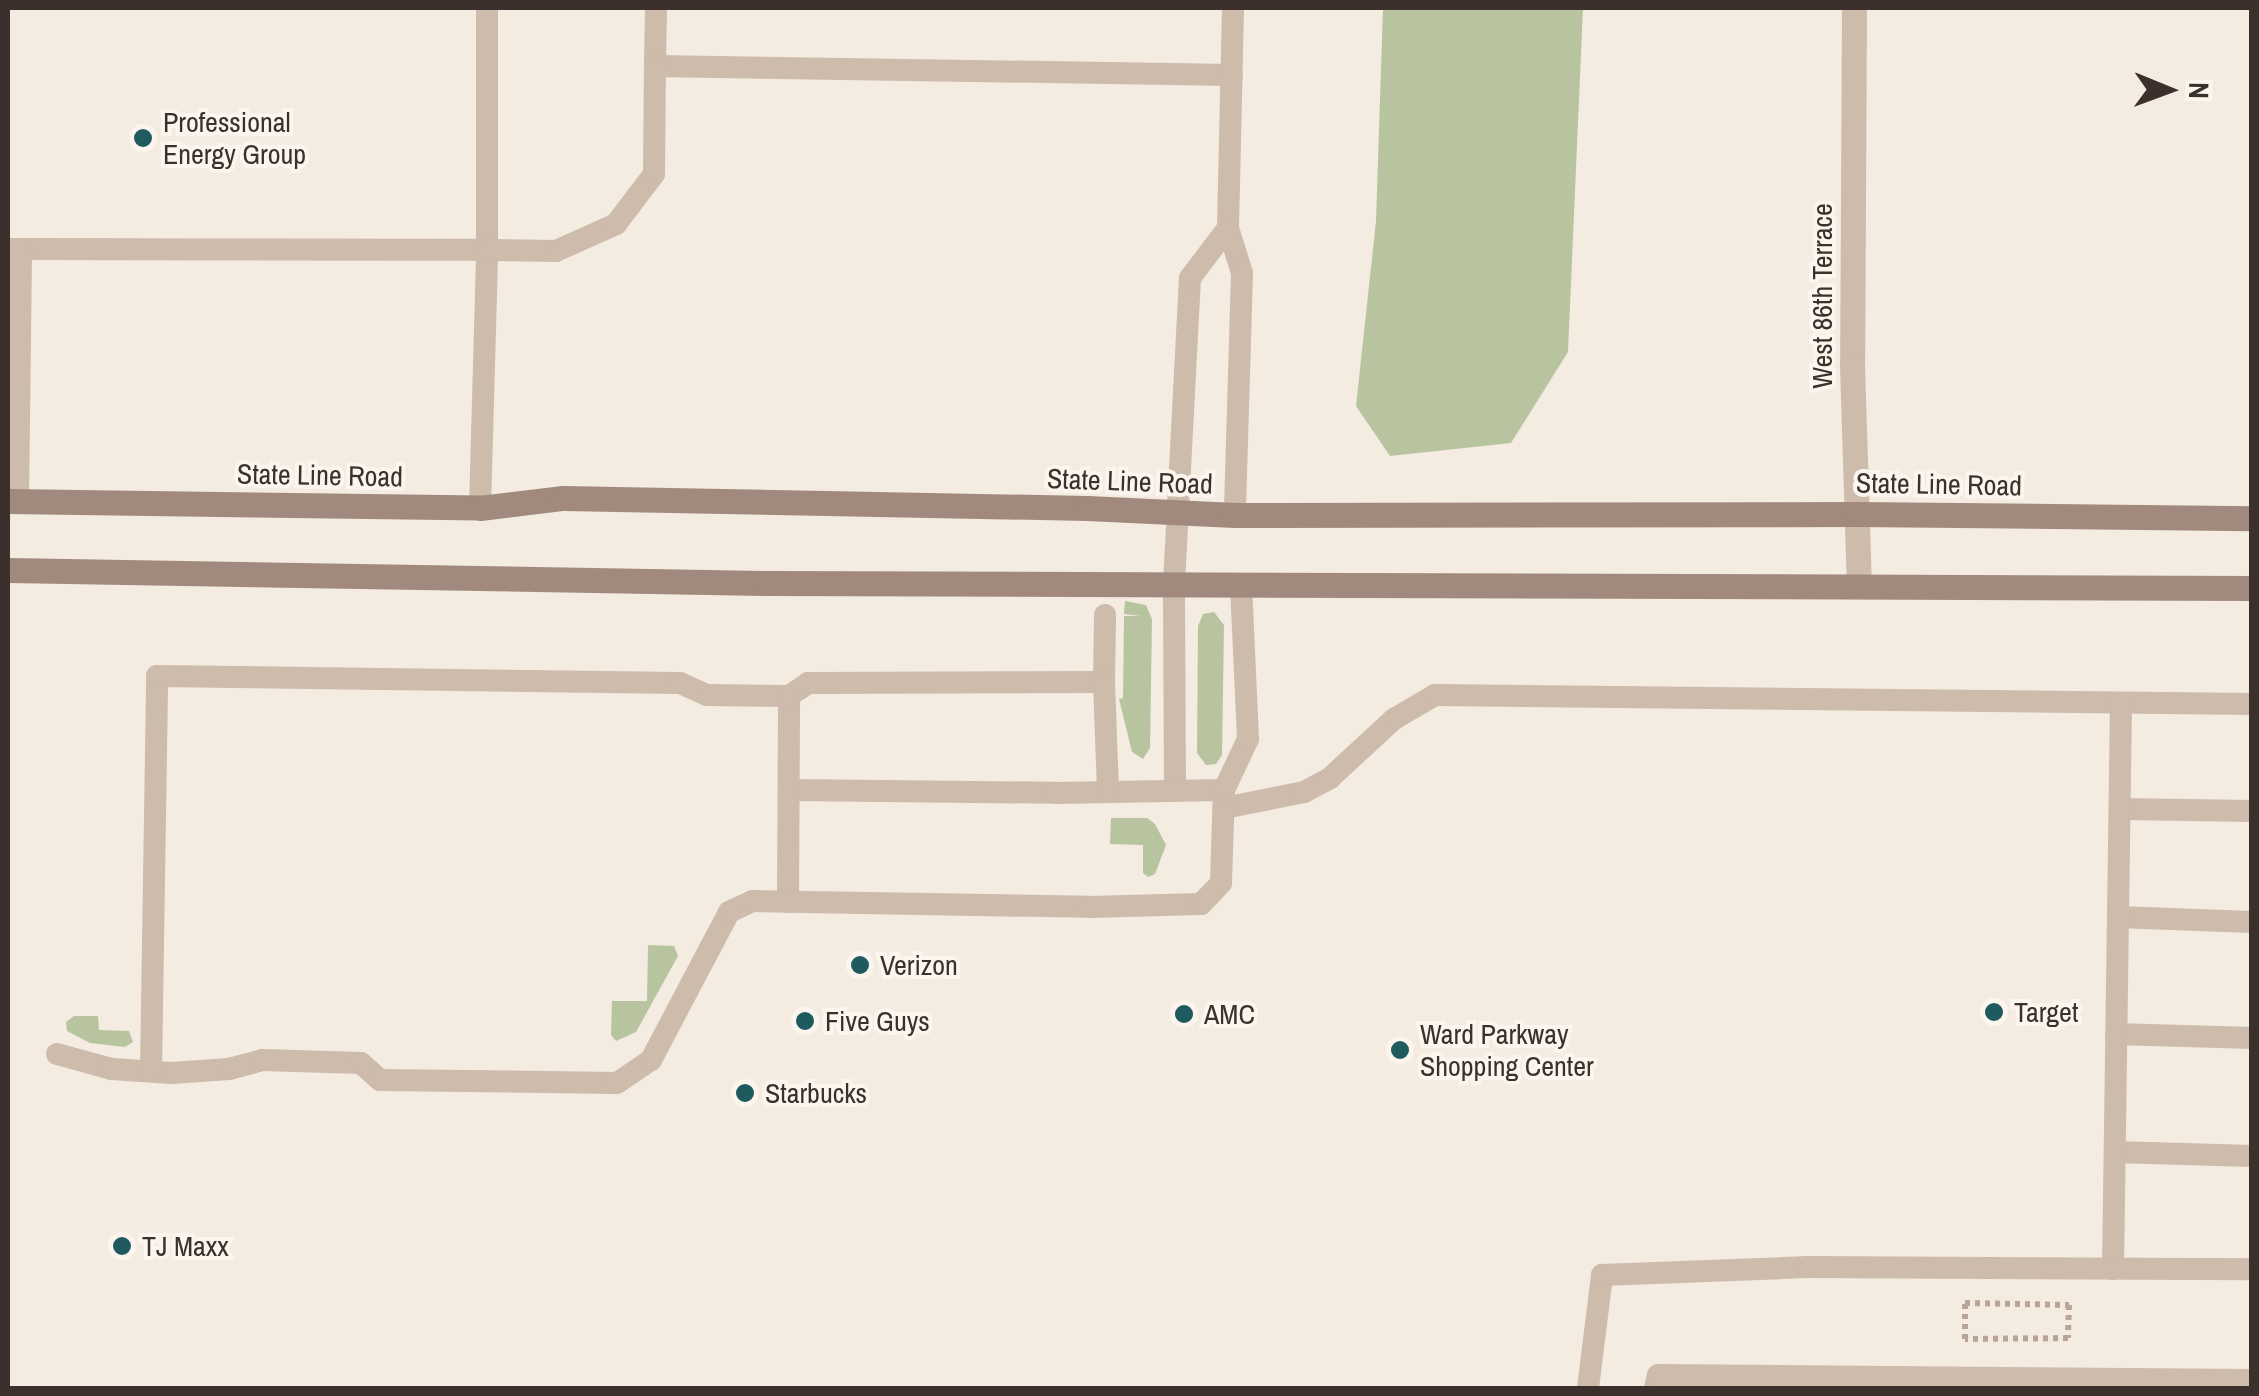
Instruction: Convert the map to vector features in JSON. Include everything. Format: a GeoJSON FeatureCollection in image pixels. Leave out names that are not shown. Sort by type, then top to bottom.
{"type":"FeatureCollection","features":[{"type":"Feature","properties":{"kind":"main road","name":"State Line Road"},"geometry":{"type":"LineString","coordinates":[[13,500],[480,508],[563,498],[1235,515],[2252,518]]}},
{"type":"Feature","properties":{"kind":"main road"},"geometry":{"type":"LineString","coordinates":[[8,570],[768,583],[1859,583],[2252,588]]}},
{"type":"Feature","properties":{"kind":"street","name":"West 86th Terrace"},"geometry":{"type":"LineString","coordinates":[[1854,8],[1852,364],[1859,583]]}},
{"type":"Feature","properties":{"kind":"lane"},"geometry":{"type":"LineString","coordinates":[[480,508],[488,250],[486,8]]}},
{"type":"Feature","properties":{"kind":"lane"},"geometry":{"type":"LineString","coordinates":[[13,500],[14,249],[556,251],[616,224],[654,174],[656,8]]}},
{"type":"Feature","properties":{"kind":"lane"},"geometry":{"type":"LineString","coordinates":[[1233,8],[1228,228],[1242,273],[1235,515]]}},
{"type":"Feature","properties":{"kind":"lane"},"geometry":{"type":"LineString","coordinates":[[655,66],[1232,74]]}},
{"type":"Feature","properties":{"kind":"lane"},"geometry":{"type":"LineString","coordinates":[[1175,789],[1174,583],[1190,278],[1228,228]]}},
{"type":"Feature","properties":{"kind":"lane"},"geometry":{"type":"LineString","coordinates":[[57,1054],[112,1068],[152,1071],[228,1068],[249,1060],[283,1060],[361,1063],[380,1080],[618,1083],[651,1060],[729,912],[754,901],[1089,907],[1201,904],[1220,883],[1224,799],[1248,740],[1240,584]]}},
{"type":"Feature","properties":{"kind":"lane"},"geometry":{"type":"LineString","coordinates":[[1105,615],[1108,792]]}},
{"type":"Feature","properties":{"kind":"lane"},"geometry":{"type":"LineString","coordinates":[[152,1071],[157,676],[680,683],[707,695],[789,696],[808,683],[1104,682]]}},
{"type":"Feature","properties":{"kind":"lane"},"geometry":{"type":"LineString","coordinates":[[790,790],[1175,789],[1224,799],[1304,792],[1330,778],[1394,720],[1434,694],[2252,704]]}},
{"type":"Feature","properties":{"kind":"lane"},"geometry":{"type":"LineString","coordinates":[[788,902],[789,696]]}},
{"type":"Feature","properties":{"kind":"lane"},"geometry":{"type":"LineString","coordinates":[[2113,1269],[2122,703]]}},
{"type":"Feature","properties":{"kind":"lane"},"geometry":{"type":"LineString","coordinates":[[2120,809],[2252,811]]}},
{"type":"Feature","properties":{"kind":"lane"},"geometry":{"type":"LineString","coordinates":[[2118,917],[2252,922]]}},
{"type":"Feature","properties":{"kind":"lane"},"geometry":{"type":"LineString","coordinates":[[2116,1034],[2252,1038]]}},
{"type":"Feature","properties":{"kind":"lane"},"geometry":{"type":"LineString","coordinates":[[2115,1152],[2252,1156]]}},
{"type":"Feature","properties":{"kind":"lane"},"geometry":{"type":"LineString","coordinates":[[1588,1388],[1602,1275],[1808,1267],[2252,1268]]}},
{"type":"Feature","properties":{"kind":"lane"},"geometry":{"type":"LineString","coordinates":[[1656,1388],[1658,1375],[2093,1384],[2252,1380]]}},
{"type":"Feature","properties":{"kind":"path"},"geometry":{"type":"LineString","coordinates":[[1964,1303],[2068,1305],[2068,1338],[1965,1340],[1964,1303]]}},
{"type":"Feature","properties":{"kind":"green space"},"geometry":{"type":"Polygon","coordinates":[[[1383,8],[1583,8],[1568,352],[1511,443],[1390,456],[1356,406],[1376,221],[1383,8]]]}},
{"type":"Feature","properties":{"kind":"green space"},"geometry":{"type":"Polygon","coordinates":[[[1125,601],[1146,605],[1152,619],[1150,748],[1143,759],[1132,752],[1119,699],[1123,698],[1124,616],[1140,616],[1124,614],[1125,601]]]}},
{"type":"Feature","properties":{"kind":"green space"},"geometry":{"type":"Polygon","coordinates":[[[1214,612],[1224,625],[1222,755],[1216,764],[1206,765],[1197,753],[1198,626],[1203,614],[1214,612]]]}},
{"type":"Feature","properties":{"kind":"green space"},"geometry":{"type":"Polygon","coordinates":[[[1111,818],[1147,818],[1155,824],[1166,845],[1155,874],[1148,877],[1143,873],[1143,845],[1110,844],[1111,818]]]}},
{"type":"Feature","properties":{"kind":"green space"},"geometry":{"type":"Polygon","coordinates":[[[648,945],[674,946],[678,956],[636,1032],[616,1041],[611,1035],[612,1001],[647,1001],[648,945]]]}},
{"type":"Feature","properties":{"kind":"green space"},"geometry":{"type":"Polygon","coordinates":[[[74,1016],[98,1016],[99,1030],[129,1031],[133,1042],[125,1047],[90,1043],[67,1031],[66,1022],[74,1016]]]}},
{"type":"Feature","properties":{"kind":"place","name":"Professional Energy Group"},"geometry":{"type":"Point","coordinates":[143,138]}},
{"type":"Feature","properties":{"kind":"place","name":"Verizon"},"geometry":{"type":"Point","coordinates":[860,965]}},
{"type":"Feature","properties":{"kind":"place","name":"Target"},"geometry":{"type":"Point","coordinates":[1994,1012]}},
{"type":"Feature","properties":{"kind":"place","name":"AMC"},"geometry":{"type":"Point","coordinates":[1184,1014]}},
{"type":"Feature","properties":{"kind":"place","name":"Five Guys"},"geometry":{"type":"Point","coordinates":[805,1021]}},
{"type":"Feature","properties":{"kind":"place","name":"Ward Parkway Shopping Center"},"geometry":{"type":"Point","coordinates":[1400,1050]}},
{"type":"Feature","properties":{"kind":"place","name":"Starbucks"},"geometry":{"type":"Point","coordinates":[745,1093]}},
{"type":"Feature","properties":{"kind":"place","name":"TJ Maxx"},"geometry":{"type":"Point","coordinates":[122,1246]}}]}
